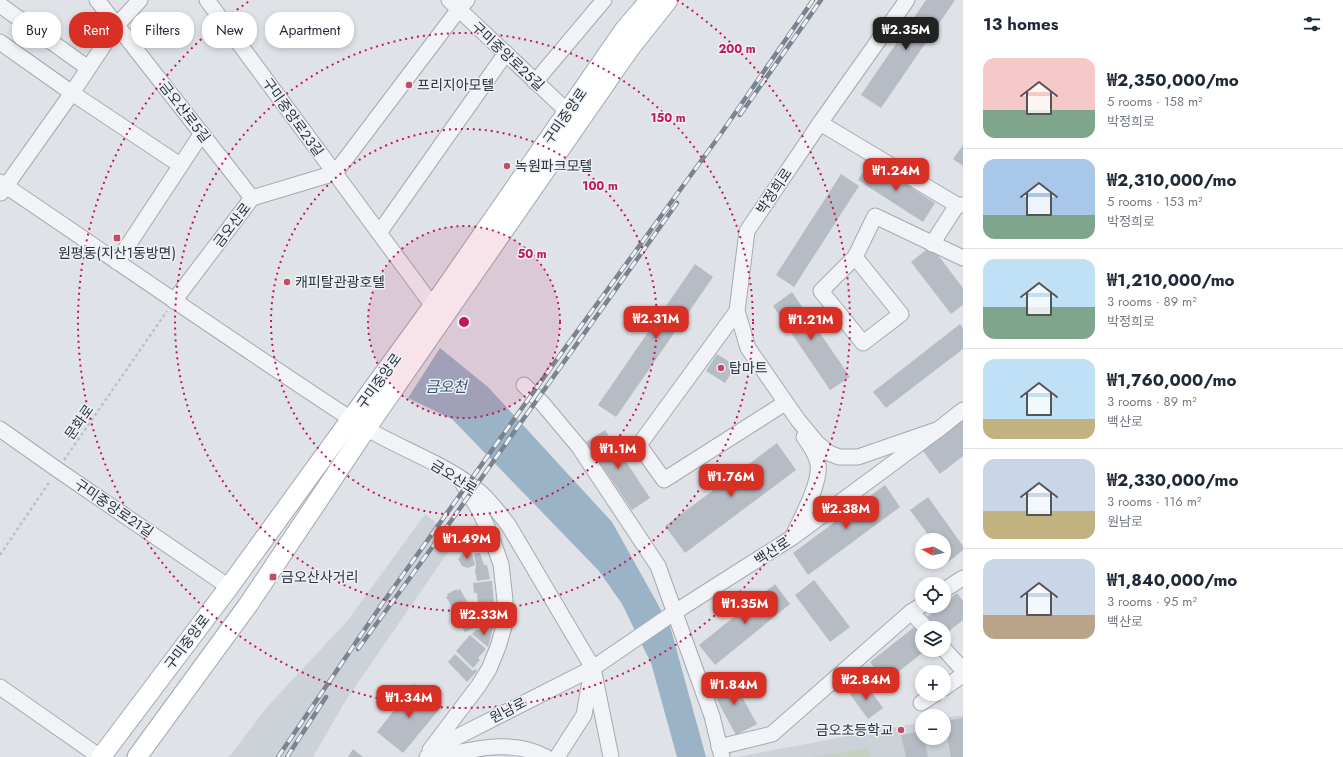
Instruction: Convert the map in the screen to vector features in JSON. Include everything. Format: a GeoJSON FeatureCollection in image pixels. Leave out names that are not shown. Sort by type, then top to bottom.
{"type":"FeatureCollection","features":[{"type":"Feature","properties":{"kind":"main road","name":"구미중앙로"},"geometry":{"type":"LineString","coordinates":[[137,757],[248,605],[358,424],[433,306],[625,28],[650,0]]}},
{"type":"Feature","properties":{"kind":"main road","name":"구미중앙로"},"geometry":{"type":"LineString","coordinates":[[101,757],[229,586],[358,424],[630,48],[668,0]]}},
{"type":"Feature","properties":{"kind":"street","name":"금오산로5길"},"geometry":{"type":"LineString","coordinates":[[97,0],[107,12]]}},
{"type":"Feature","properties":{"kind":"street"},"geometry":{"type":"LineString","coordinates":[[123,18],[140,0]]}},
{"type":"Feature","properties":{"kind":"street","name":"구미중앙로23길"},"geometry":{"type":"LineString","coordinates":[[207,0],[433,306]]}},
{"type":"Feature","properties":{"kind":"street"},"geometry":{"type":"LineString","coordinates":[[536,82],[604,0]]}},
{"type":"Feature","properties":{"kind":"street","name":"박정희로"},"geometry":{"type":"LineString","coordinates":[[785,403],[748,348],[737,311],[747,231],[820,123],[907,0]]}},
{"type":"Feature","properties":{"kind":"street"},"geometry":{"type":"LineString","coordinates":[[335,173],[458,3]]}},
{"type":"Feature","properties":{"kind":"street","name":"구미중앙로25길"},"geometry":{"type":"LineString","coordinates":[[458,3],[506,53],[568,112]]}},
{"type":"Feature","properties":{"kind":"street"},"geometry":{"type":"LineString","coordinates":[[0,4],[88,68]]}},
{"type":"Feature","properties":{"kind":"street","name":"금오산로5길"},"geometry":{"type":"LineString","coordinates":[[123,33],[252,198]]}},
{"type":"Feature","properties":{"kind":"street"},"geometry":{"type":"LineString","coordinates":[[0,42],[72,93],[180,165]]}},
{"type":"Feature","properties":{"kind":"street"},"geometry":{"type":"LineString","coordinates":[[2,187],[72,93],[101,48]]}},
{"type":"Feature","properties":{"kind":"street"},"geometry":{"type":"LineString","coordinates":[[379,233],[506,53]]}},
{"type":"Feature","properties":{"kind":"street"},"geometry":{"type":"LineString","coordinates":[[820,123],[960,205],[932,244]]}},
{"type":"Feature","properties":{"kind":"street"},"geometry":{"type":"LineString","coordinates":[[117,262],[202,133]]}},
{"type":"Feature","properties":{"kind":"street","name":"금오산로"},"geometry":{"type":"LineString","coordinates":[[174,301],[252,198],[335,173]]}},
{"type":"Feature","properties":{"kind":"street","name":"금오산로"},"geometry":{"type":"LineString","coordinates":[[2,187],[117,262],[358,424],[444,468],[481,493],[509,526],[593,668],[610,757]]}},
{"type":"Feature","properties":{"kind":"street"},"geometry":{"type":"LineString","coordinates":[[855,257],[901,314],[863,343],[821,292],[855,257],[875,216],[963,258]]}},
{"type":"Feature","properties":{"kind":"street"},"geometry":{"type":"LineString","coordinates":[[737,311],[639,445],[664,480],[785,403]]}},
{"type":"Feature","properties":{"kind":"street"},"geometry":{"type":"LineString","coordinates":[[524,385],[543,404],[579,447],[658,566],[712,716],[721,752],[772,734],[915,610]]}},
{"type":"Feature","properties":{"kind":"street"},"geometry":{"type":"LineString","coordinates":[[785,403],[817,442],[830,453],[839,457],[858,457],[939,429]]}},
{"type":"Feature","properties":{"kind":"street"},"geometry":{"type":"LineString","coordinates":[[785,403],[816,456],[818,466],[815,486],[793,537]]}},
{"type":"Feature","properties":{"kind":"street","name":"백산로"},"geometry":{"type":"LineString","coordinates":[[593,668],[675,612],[793,537],[963,410]]}},
{"type":"Feature","properties":{"kind":"street","name":"구미중앙로21길"},"geometry":{"type":"LineString","coordinates":[[0,428],[58,470],[229,586]]}},
{"type":"Feature","properties":{"kind":"street"},"geometry":{"type":"LineString","coordinates":[[426,757],[479,685],[488,670],[498,647],[505,623],[502,564],[485,524],[459,478]]}},
{"type":"Feature","properties":{"kind":"street"},"geometry":{"type":"LineString","coordinates":[[951,586],[963,578]]}},
{"type":"Feature","properties":{"kind":"street"},"geometry":{"type":"LineString","coordinates":[[951,657],[963,670]]}},
{"type":"Feature","properties":{"kind":"street"},"geometry":{"type":"LineString","coordinates":[[557,757],[584,715],[593,668]]}},
{"type":"Feature","properties":{"kind":"street","name":"원남로"},"geometry":{"type":"LineString","coordinates":[[426,757],[459,736],[593,668]]}},
{"type":"Feature","properties":{"kind":"street"},"geometry":{"type":"LineString","coordinates":[[951,683],[963,675]]}},
{"type":"Feature","properties":{"kind":"street"},"geometry":{"type":"LineString","coordinates":[[0,687],[101,757]]}},
{"type":"Feature","properties":{"kind":"street"},"geometry":{"type":"LineString","coordinates":[[436,757],[499,746],[529,750],[546,757]]}},
{"type":"Feature","properties":{"kind":"path","name":"문화로"},"geometry":{"type":"LineString","coordinates":[[0,555],[174,301]]}},
{"type":"Feature","properties":{"kind":"shaded area"},"geometry":{"type":"Polygon","coordinates":[[[425,514],[457,539],[346,700],[313,757],[229,757],[267,707],[348,620],[425,514]]]}},
{"type":"Feature","properties":{"kind":"shaded area","name":"금오초등학교"},"geometry":{"type":"Polygon","coordinates":[[[963,715],[963,757],[737,757],[915,723],[915,745],[951,745],[951,717],[963,715]]]}},
{"type":"Feature","properties":{"kind":"green space"},"geometry":{"type":"Polygon","coordinates":[[[869,748],[870,757],[811,757],[869,748]]]}},
{"type":"Feature","properties":{"kind":"water","name":"금오천"},"geometry":{"type":"Polygon","coordinates":[[[440,348],[488,387],[612,522],[670,626],[706,757],[677,757],[651,663],[622,604],[599,571],[452,419],[408,398],[440,348]]]}},
{"type":"Feature","properties":{"kind":"building"},"geometry":{"type":"Polygon","coordinates":[[[926,0],[955,0],[881,108],[861,95],[926,0]]]}},
{"type":"Feature","properties":{"kind":"building"},"geometry":{"type":"Polygon","coordinates":[[[963,145],[963,166],[953,159],[963,145]]]}},
{"type":"Feature","properties":{"kind":"building"},"geometry":{"type":"Polygon","coordinates":[[[870,161],[935,203],[923,222],[858,180],[870,161]]]}},
{"type":"Feature","properties":{"kind":"building"},"geometry":{"type":"Polygon","coordinates":[[[841,174],[859,186],[794,287],[776,275],[841,174]]]}},
{"type":"Feature","properties":{"kind":"building"},"geometry":{"type":"Polygon","coordinates":[[[931,246],[963,288],[963,305],[951,314],[911,262],[931,246]]]}},
{"type":"Feature","properties":{"kind":"building"},"geometry":{"type":"Polygon","coordinates":[[[695,264],[713,277],[616,417],[598,405],[695,264]]]}},
{"type":"Feature","properties":{"kind":"building"},"geometry":{"type":"Polygon","coordinates":[[[792,292],[850,377],[830,390],[773,306],[792,292]]]}},
{"type":"Feature","properties":{"kind":"building"},"geometry":{"type":"Polygon","coordinates":[[[960,324],[963,328],[963,349],[886,408],[873,392],[960,324]]]}},
{"type":"Feature","properties":{"kind":"building","name":"탑마트"},"geometry":{"type":"Polygon","coordinates":[[[717,354],[736,366],[725,383],[706,371],[717,354]]]}},
{"type":"Feature","properties":{"kind":"building"},"geometry":{"type":"Polygon","coordinates":[[[963,420],[963,456],[940,474],[923,451],[963,420]]]}},
{"type":"Feature","properties":{"kind":"building"},"geometry":{"type":"Polygon","coordinates":[[[605,430],[650,498],[632,510],[586,442],[605,430]]]}},
{"type":"Feature","properties":{"kind":"building"},"geometry":{"type":"Polygon","coordinates":[[[777,443],[796,470],[685,553],[665,526],[777,443]]]}},
{"type":"Feature","properties":{"kind":"building"},"geometry":{"type":"Polygon","coordinates":[[[885,485],[900,507],[808,575],[793,553],[885,485]]]}},
{"type":"Feature","properties":{"kind":"building"},"geometry":{"type":"Polygon","coordinates":[[[928,497],[963,546],[963,550],[951,560],[951,533],[927,533],[910,510],[928,497]]]}},
{"type":"Feature","properties":{"kind":"building"},"geometry":{"type":"Polygon","coordinates":[[[467,549],[472,554],[475,565],[468,568],[462,566],[458,559],[467,549]]]}},
{"type":"Feature","properties":{"kind":"building"},"geometry":{"type":"Polygon","coordinates":[[[480,553],[484,565],[487,565],[490,579],[477,581],[474,554],[480,553]]]}},
{"type":"Feature","properties":{"kind":"building"},"geometry":{"type":"Polygon","coordinates":[[[814,580],[850,627],[830,642],[795,595],[814,580]]]}},
{"type":"Feature","properties":{"kind":"building"},"geometry":{"type":"Polygon","coordinates":[[[492,581],[494,604],[478,604],[477,593],[474,593],[473,583],[492,581]]]}},
{"type":"Feature","properties":{"kind":"building"},"geometry":{"type":"Polygon","coordinates":[[[775,584],[790,604],[715,665],[699,645],[775,584]]]}},
{"type":"Feature","properties":{"kind":"building"},"geometry":{"type":"Polygon","coordinates":[[[457,589],[457,591],[460,589],[470,607],[456,613],[446,597],[448,596],[447,594],[457,589]]]}},
{"type":"Feature","properties":{"kind":"building"},"geometry":{"type":"Polygon","coordinates":[[[957,593],[963,601],[963,620],[951,629],[951,621],[922,621],[932,613],[951,613],[951,598],[957,593]]]}},
{"type":"Feature","properties":{"kind":"building"},"geometry":{"type":"Polygon","coordinates":[[[496,606],[494,618],[487,626],[476,627],[465,632],[456,617],[471,609],[496,606]]]}},
{"type":"Feature","properties":{"kind":"building"},"geometry":{"type":"Polygon","coordinates":[[[915,627],[915,657],[917,657],[885,682],[870,662],[915,627]]]}},
{"type":"Feature","properties":{"kind":"building"},"geometry":{"type":"Polygon","coordinates":[[[493,628],[488,647],[472,634],[476,630],[493,628]]]}},
{"type":"Feature","properties":{"kind":"building"},"geometry":{"type":"Polygon","coordinates":[[[470,635],[486,649],[478,658],[480,660],[473,668],[456,651],[470,635]]]}},
{"type":"Feature","properties":{"kind":"building"},"geometry":{"type":"Polygon","coordinates":[[[455,654],[473,671],[475,669],[477,671],[467,682],[448,662],[455,654]]]}},
{"type":"Feature","properties":{"kind":"building"},"geometry":{"type":"Polygon","coordinates":[[[731,677],[757,724],[736,735],[711,689],[731,677]]]}},
{"type":"Feature","properties":{"kind":"building"},"geometry":{"type":"Polygon","coordinates":[[[865,683],[883,708],[868,719],[850,694],[865,683]]]}},
{"type":"Feature","properties":{"kind":"building"},"geometry":{"type":"Polygon","coordinates":[[[415,684],[442,706],[403,753],[377,732],[415,684]]]}},
{"type":"Feature","properties":{"kind":"building"},"geometry":{"type":"Polygon","coordinates":[[[963,718],[963,757],[951,757],[949,745],[951,745],[951,720],[963,718]]]}},
{"type":"Feature","properties":{"kind":"building","name":"금오초등학교"},"geometry":{"type":"Polygon","coordinates":[[[915,732],[915,745],[925,745],[928,757],[906,757],[901,735],[915,732]]]}},
{"type":"Feature","properties":{"kind":"building"},"geometry":{"type":"Polygon","coordinates":[[[353,749],[363,757],[348,757],[353,749]]]}},
{"type":"Feature","properties":{"kind":"railway"},"geometry":{"type":"LineString","coordinates":[[278,757],[382,604],[565,348],[720,135],[813,0]]}},
{"type":"Feature","properties":{"kind":"railway"},"geometry":{"type":"LineString","coordinates":[[740,115],[821,0]]}},
{"type":"Feature","properties":{"kind":"railway"},"geometry":{"type":"LineString","coordinates":[[358,649],[677,203]]}},
{"type":"Feature","properties":{"kind":"railway"},"geometry":{"type":"LineString","coordinates":[[287,757],[326,697]]}},
{"type":"Feature","properties":{"kind":"place","name":"프리지아모텔"},"geometry":{"type":"Point","coordinates":[409,85]}},
{"type":"Feature","properties":{"kind":"place","name":"녹원파크모텔"},"geometry":{"type":"Point","coordinates":[507,166]}},
{"type":"Feature","properties":{"kind":"place","name":"원평동(지산1동방면)"},"geometry":{"type":"Point","coordinates":[117,238]}},
{"type":"Feature","properties":{"kind":"place","name":"캐피탈관광호텔"},"geometry":{"type":"Point","coordinates":[287,282]}},
{"type":"Feature","properties":{"kind":"place","name":"탑마트"},"geometry":{"type":"Point","coordinates":[721,368]}},
{"type":"Feature","properties":{"kind":"place","name":"금오산사거리"},"geometry":{"type":"Point","coordinates":[273,577]}},
{"type":"Feature","properties":{"kind":"place","name":"금오초등학교"},"geometry":{"type":"Point","coordinates":[901,730]}}]}
